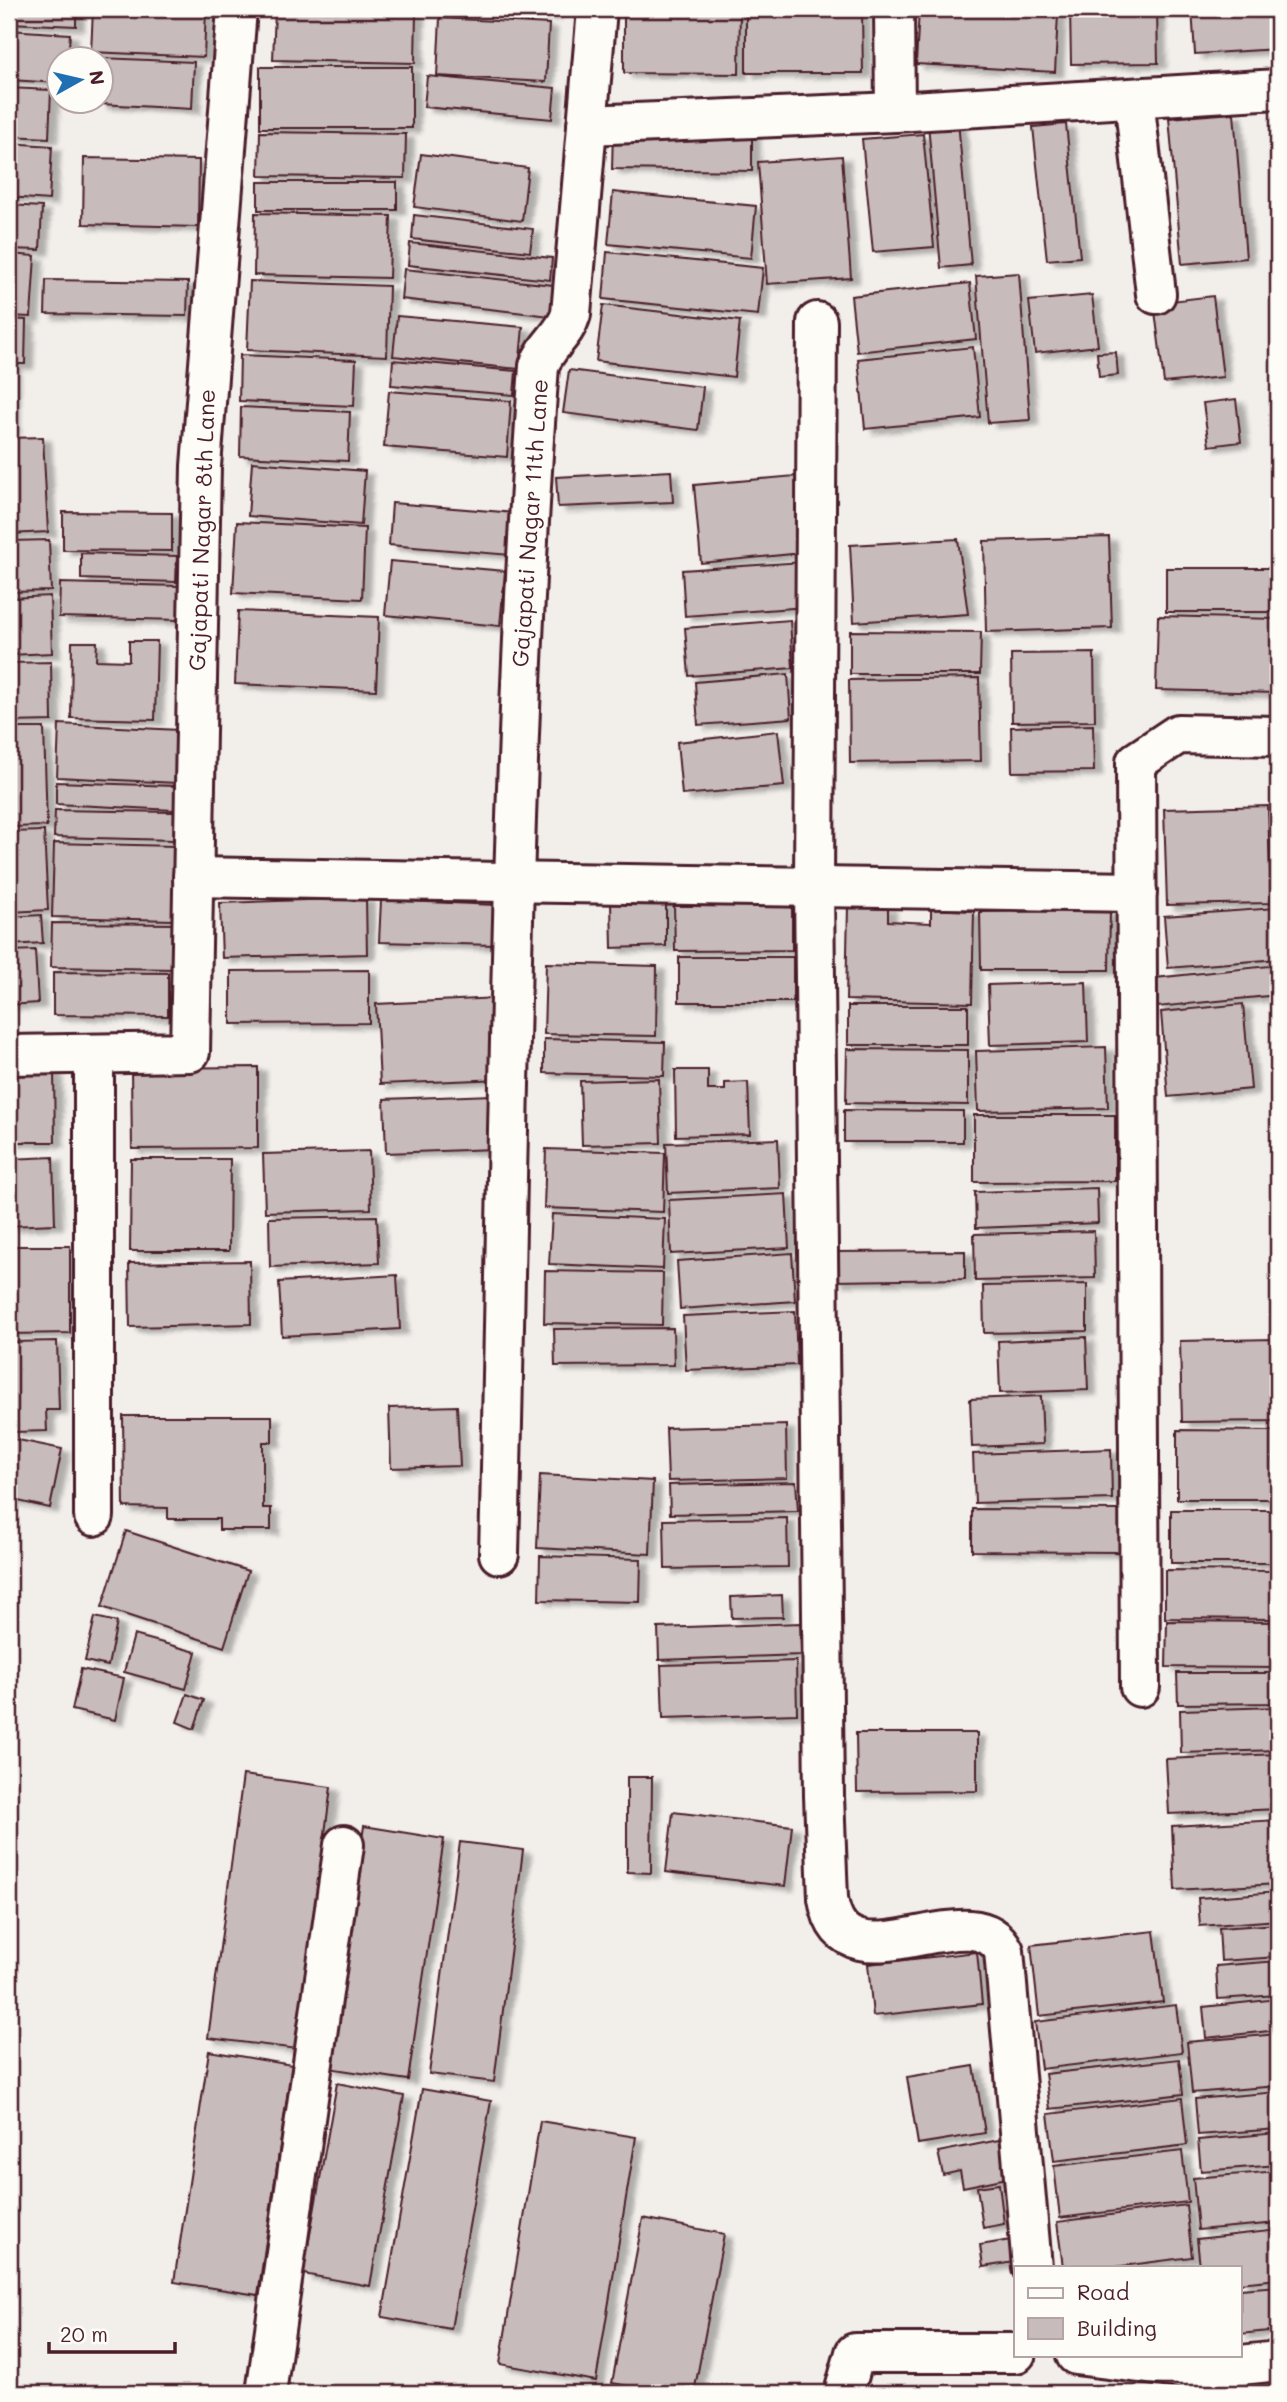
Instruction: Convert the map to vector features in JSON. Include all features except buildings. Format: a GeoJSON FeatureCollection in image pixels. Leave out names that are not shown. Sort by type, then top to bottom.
{"type":"FeatureCollection","features":[{"type":"Feature","properties":{"kind":"street","name":"Gajapati Nagar 8th Lane"},"geometry":{"type":"LineString","coordinates":[[94,1054],[190,1052],[201,466],[237,9]]}},
{"type":"Feature","properties":{"kind":"street","name":"Gajapati Nagar 11th Lane"},"geometry":{"type":"LineString","coordinates":[[499,1554],[525,568],[539,366],[543,355],[567,326],[571,314],[597,9]]}},
{"type":"Feature","properties":{"kind":"street"},"geometry":{"type":"LineString","coordinates":[[894,9],[895,112]]}},
{"type":"Feature","properties":{"kind":"street"},"geometry":{"type":"LineString","coordinates":[[587,125],[895,112],[1278,89]]}},
{"type":"Feature","properties":{"kind":"street"},"geometry":{"type":"LineString","coordinates":[[1134,98],[1156,294]]}},
{"type":"Feature","properties":{"kind":"street"},"geometry":{"type":"LineString","coordinates":[[817,322],[814,888],[824,1796],[831,1914],[837,1927],[867,1942],[969,1930],[991,1934],[999,1941],[1004,1951],[1032,2266]]}},
{"type":"Feature","properties":{"kind":"street"},"geometry":{"type":"LineString","coordinates":[[1140,1687],[1136,762],[1178,734],[1278,736]]}},
{"type":"Feature","properties":{"kind":"street"},"geometry":{"type":"LineString","coordinates":[[193,877],[1137,892]]}},
{"type":"Feature","properties":{"kind":"street"},"geometry":{"type":"LineString","coordinates":[[9,1055],[94,1054],[93,1516]]}},
{"type":"Feature","properties":{"kind":"street"},"geometry":{"type":"LineString","coordinates":[[266,2393],[344,1845]]}},
{"type":"Feature","properties":{"kind":"street"},"geometry":{"type":"LineString","coordinates":[[844,2393],[855,2353],[1014,2353]]}},
{"type":"Feature","properties":{"kind":"street"},"geometry":{"type":"LineString","coordinates":[[1084,2356],[1195,2370],[1278,2361]]}}]}
